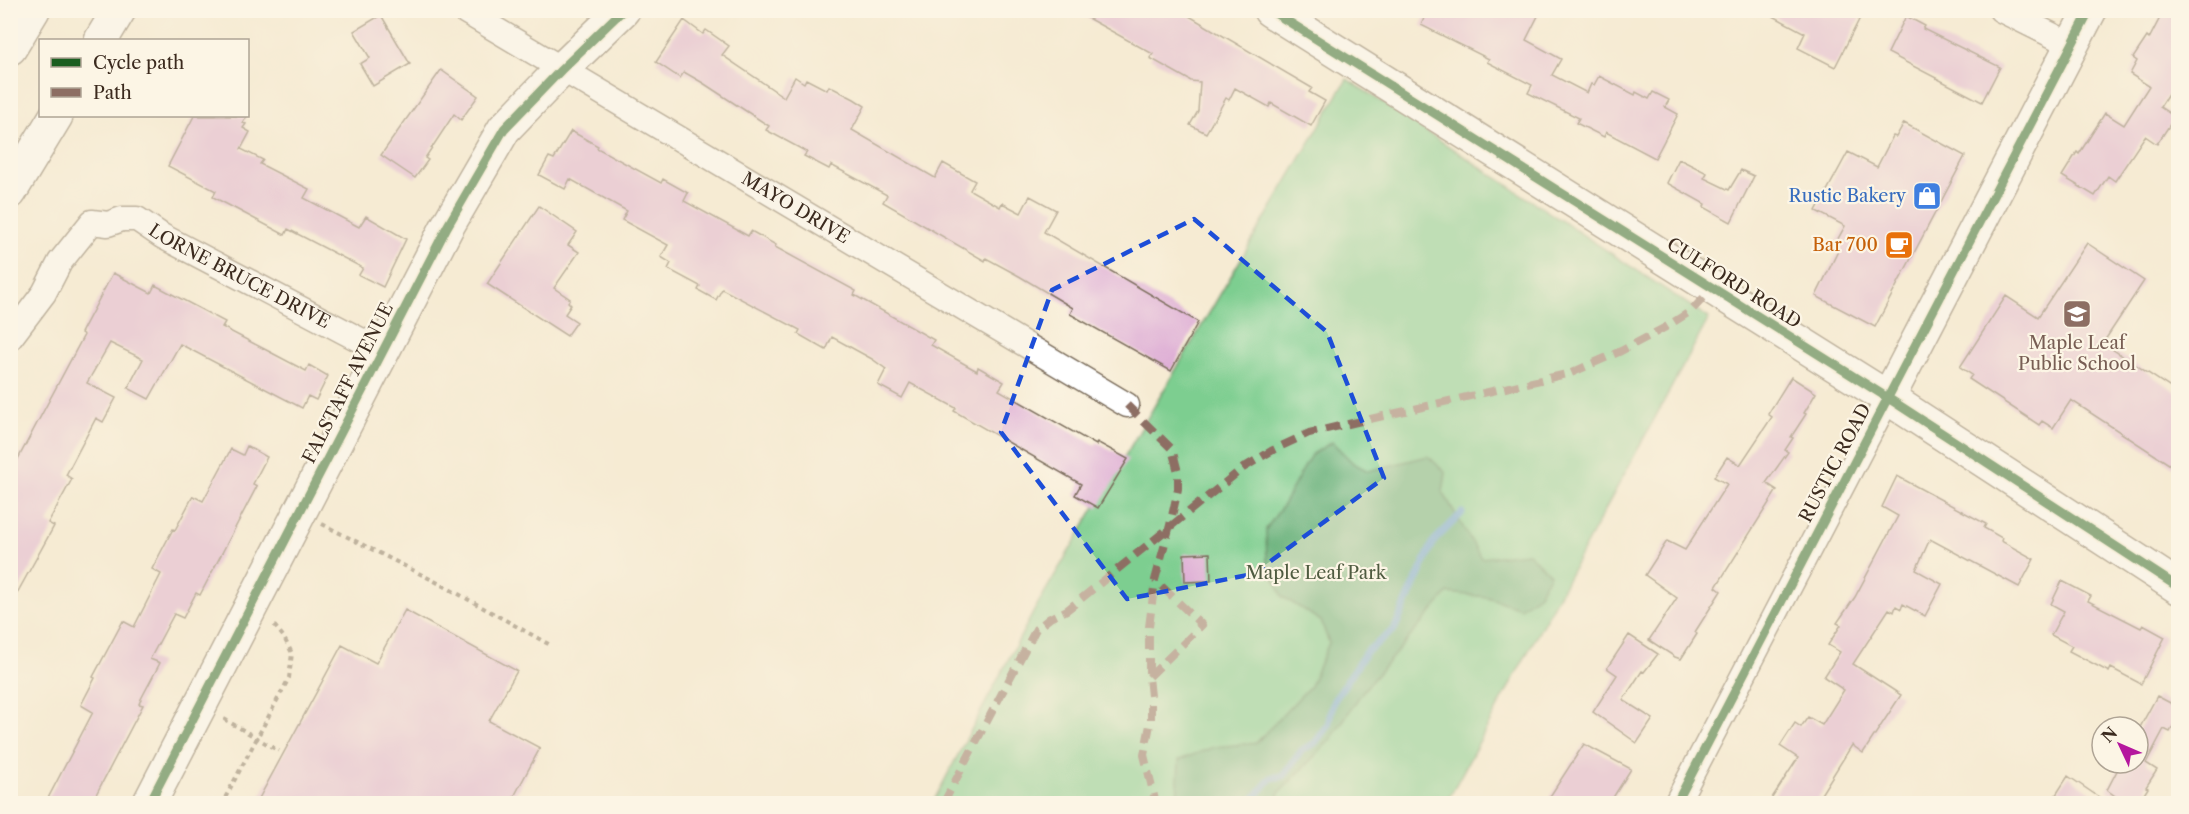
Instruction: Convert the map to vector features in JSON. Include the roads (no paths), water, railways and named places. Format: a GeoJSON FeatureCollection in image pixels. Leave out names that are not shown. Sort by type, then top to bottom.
{"type":"FeatureCollection","features":[{"type":"Feature","properties":{"kind":"main road"},"geometry":{"type":"LineString","coordinates":[[10,48],[33,10]]}},
{"type":"Feature","properties":{"kind":"main road"},"geometry":{"type":"LineString","coordinates":[[102,39],[119,10]]}},
{"type":"Feature","properties":{"kind":"main road","name":"FALSTAFF AVENUE"},"geometry":{"type":"LineString","coordinates":[[149,804],[447,226],[504,129],[623,10]]}},
{"type":"Feature","properties":{"kind":"main road","name":"CULFORD ROAD"},"geometry":{"type":"LineString","coordinates":[[1269,10],[1887,398],[2178,587]]}},
{"type":"Feature","properties":{"kind":"main road","name":"RUSTIC ROAD"},"geometry":{"type":"LineString","coordinates":[[1887,398],[2090,10]]}},
{"type":"Feature","properties":{"kind":"main road"},"geometry":{"type":"LineString","coordinates":[[10,192],[55,117]]}},
{"type":"Feature","properties":{"kind":"street","name":"MAYO DRIVE"},"geometry":{"type":"LineString","coordinates":[[463,10],[1127,405]]}},
{"type":"Feature","properties":{"kind":"street"},"geometry":{"type":"LineString","coordinates":[[2001,10],[2072,45]]}},
{"type":"Feature","properties":{"kind":"street","name":"LORNE BRUCE DRIVE"},"geometry":{"type":"LineString","coordinates":[[10,338],[44,293],[60,262],[92,222],[108,224],[122,219],[137,219],[162,236],[383,352]]}},
{"type":"Feature","properties":{"kind":"street","name":"RUSTIC ROAD"},"geometry":{"type":"LineString","coordinates":[[1676,804],[1887,398]]}},
{"type":"Feature","properties":{"kind":"waterway"},"geometry":{"type":"LineString","coordinates":[[1251,804],[1271,778],[1283,776],[1302,750],[1315,743],[1328,725],[1333,702],[1366,652],[1394,630],[1434,541],[1462,513]]}},
{"type":"Feature","properties":{"kind":"place","name":"Rustic Bakery"},"geometry":{"type":"Point","coordinates":[1927,196]}},
{"type":"Feature","properties":{"kind":"place","name":"Bar 700"},"geometry":{"type":"Point","coordinates":[1899,245]}},
{"type":"Feature","properties":{"kind":"place","name":"Maple Leaf Public School"},"geometry":{"type":"Point","coordinates":[2077,314]}},
{"type":"Feature","properties":{"kind":"park label","name":"Maple Leaf Park"},"geometry":{"type":"Point","coordinates":[1316,573]}}]}
